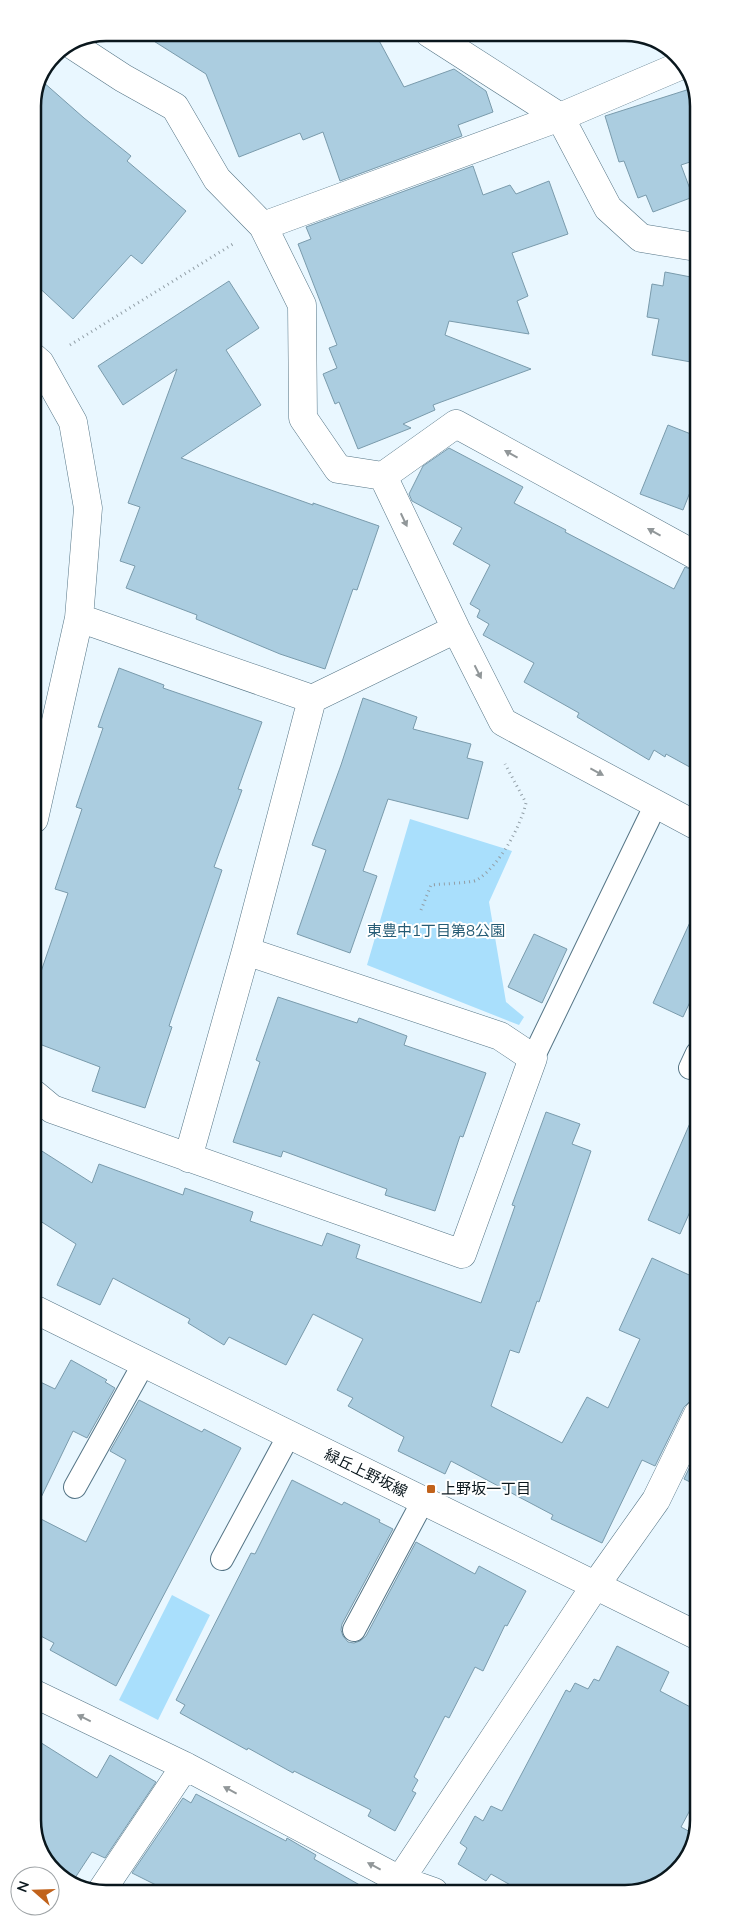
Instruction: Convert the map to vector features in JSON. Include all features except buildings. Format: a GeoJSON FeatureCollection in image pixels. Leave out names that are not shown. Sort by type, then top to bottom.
{"type":"FeatureCollection","features":[{"type":"Feature","properties":{"kind":"street"},"geometry":{"type":"LineString","coordinates":[[441,41],[560,117],[608,208],[641,238],[690,247]]}},
{"type":"Feature","properties":{"kind":"street"},"geometry":{"type":"LineString","coordinates":[[77,48],[123,78],[175,107],[217,179],[262,226],[302,305],[302,418],[338,469],[383,476],[456,424],[690,552]]}},
{"type":"Feature","properties":{"kind":"street"},"geometry":{"type":"LineString","coordinates":[[262,226],[560,117],[677,68]]}},
{"type":"Feature","properties":{"kind":"street"},"geometry":{"type":"LineString","coordinates":[[41,368],[73,422],[88,508],[79,618],[41,788]]}},
{"type":"Feature","properties":{"kind":"street"},"geometry":{"type":"LineString","coordinates":[[383,476],[503,722],[690,822]]}},
{"type":"Feature","properties":{"kind":"street"},"geometry":{"type":"LineString","coordinates":[[79,618],[312,699],[456,629]]}},
{"type":"Feature","properties":{"kind":"street"},"geometry":{"type":"LineString","coordinates":[[188,1158],[246,951],[312,699]]}},
{"type":"Feature","properties":{"kind":"street"},"geometry":{"type":"LineString","coordinates":[[41,1099],[52,1108],[188,1158],[462,1254],[533,1058],[500,1036],[246,951]]}},
{"type":"Feature","properties":{"kind":"street","name":"緑丘上野坂線"},"geometry":{"type":"LineString","coordinates":[[41,1312],[690,1632]]}},
{"type":"Feature","properties":{"kind":"street"},"geometry":{"type":"LineString","coordinates":[[397,1885],[595,1586],[656,1500],[690,1430]]}},
{"type":"Feature","properties":{"kind":"street"},"geometry":{"type":"LineString","coordinates":[[41,1697],[184,1766],[394,1885]]}},
{"type":"Feature","properties":{"kind":"street"},"geometry":{"type":"LineString","coordinates":[[105,1885],[184,1766]]}},
{"type":"Feature","properties":{"kind":"lane"},"geometry":{"type":"LineString","coordinates":[[533,1058],[656,804]]}},
{"type":"Feature","properties":{"kind":"lane"},"geometry":{"type":"LineString","coordinates":[[76,1487],[144,1363]]}},
{"type":"Feature","properties":{"kind":"lane"},"geometry":{"type":"LineString","coordinates":[[222,1559],[289,1435]]}},
{"type":"Feature","properties":{"kind":"lane"},"geometry":{"type":"LineString","coordinates":[[354,1630],[423,1501]]}},
{"type":"Feature","properties":{"kind":"path"},"geometry":{"type":"LineString","coordinates":[[41,357],[262,226]]}},
{"type":"Feature","properties":{"kind":"path"},"geometry":{"type":"LineString","coordinates":[[421,910],[431,885],[476,881],[499,858],[522,820],[526,803],[503,759]]}},
{"type":"Feature","properties":{"kind":"green space","name":"東豊中1丁目第8公園"},"geometry":{"type":"Polygon","coordinates":[[[410,819],[512,851],[489,902],[506,1002],[524,1017],[519,1025],[367,965],[410,819]]]}},
{"type":"Feature","properties":{"kind":"green space"},"geometry":{"type":"Polygon","coordinates":[[[172,1595],[210,1615],[158,1720],[119,1700],[172,1595]]]}},
{"type":"Feature","properties":{"kind":"place","name":"上野坂一丁目"},"geometry":{"type":"Point","coordinates":[431,1489]}}]}
